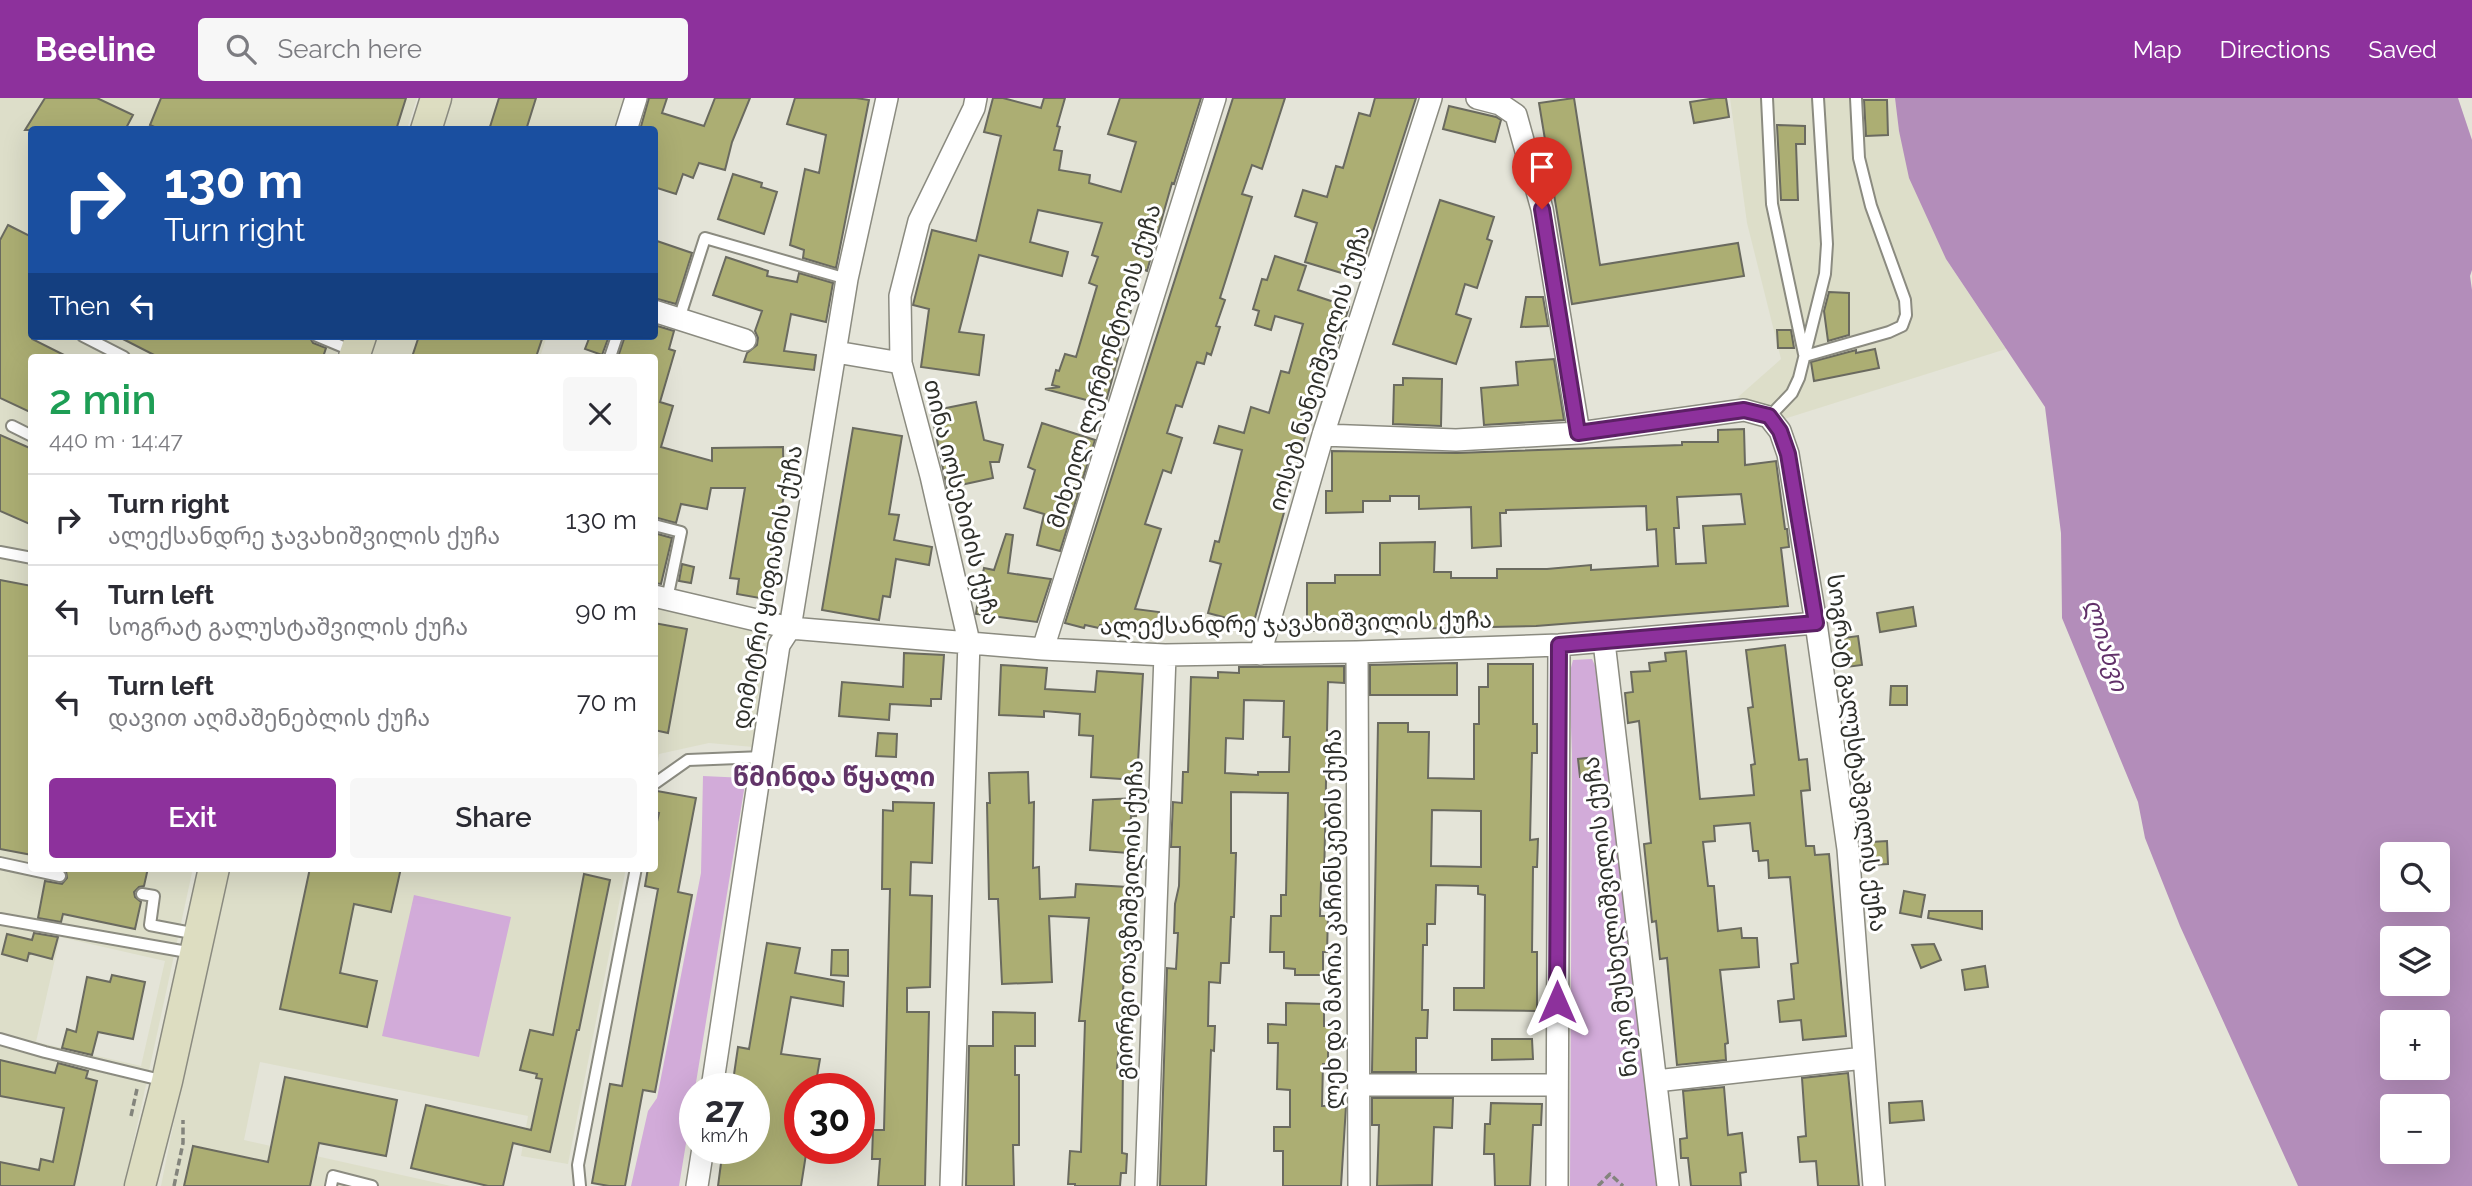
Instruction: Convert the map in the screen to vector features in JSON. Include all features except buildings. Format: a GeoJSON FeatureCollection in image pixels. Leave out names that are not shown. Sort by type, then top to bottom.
{"type":"FeatureCollection","features":[{"type":"Feature","properties":{"kind":"main road"},"geometry":{"type":"LineString","coordinates":[[427,126],[436,98]]}},
{"type":"Feature","properties":{"kind":"main road"},"geometry":{"type":"LineString","coordinates":[[140,1186],[167,1082],[213,872]]}},
{"type":"Feature","properties":{"kind":"street"},"geometry":{"type":"LineString","coordinates":[[627,126],[636,98]]}},
{"type":"Feature","properties":{"kind":"street","name":"დიმიტრი ყიფიანის ქუჩა"},"geometry":{"type":"LineString","coordinates":[[714,1073],[779,645],[790,628],[847,279],[887,98]]}},
{"type":"Feature","properties":{"kind":"street","name":"თინა იოსებიძის ქუჩა"},"geometry":{"type":"LineString","coordinates":[[951,1186],[969,642],[931,476],[901,363],[900,296],[919,221],[976,98]]}},
{"type":"Feature","properties":{"kind":"street","name":"მიხეილ ლერმონტოვის ქუჩა"},"geometry":{"type":"LineString","coordinates":[[1043,649],[1215,98]]}},
{"type":"Feature","properties":{"kind":"street","name":"იოსებ ნანეიშვილის ქუჩა"},"geometry":{"type":"LineString","coordinates":[[1260,654],[1324,435],[1431,98]]}},
{"type":"Feature","properties":{"kind":"street"},"geometry":{"type":"LineString","coordinates":[[1477,98],[1500,104],[1516,116],[1542,209],[1578,433]]}},
{"type":"Feature","properties":{"kind":"street"},"geometry":{"type":"LineString","coordinates":[[658,312],[745,340]]}},
{"type":"Feature","properties":{"kind":"street"},"geometry":{"type":"LineString","coordinates":[[835,352],[901,363]]}},
{"type":"Feature","properties":{"kind":"street"},"geometry":{"type":"LineString","coordinates":[[1324,435],[1456,440],[1578,433],[1744,410],[1769,416]]}},
{"type":"Feature","properties":{"kind":"street","name":"სოგრატ გალუსტაშვილის ქუჩა"},"geometry":{"type":"LineString","coordinates":[[1769,416],[1780,431],[1788,454],[1816,623],[1848,849],[1874,1186]]}},
{"type":"Feature","properties":{"kind":"street","name":"ალექსანდრე ჯავახიშვილის ქუჩა"},"geometry":{"type":"LineString","coordinates":[[661,597],[790,628],[1043,649],[1165,655],[1559,645],[1816,623]]}},
{"type":"Feature","properties":{"kind":"street","name":"ნიკო მუსხელიშვილის ქუჩა"},"geometry":{"type":"LineString","coordinates":[[1604,642],[1668,1186]]}},
{"type":"Feature","properties":{"kind":"street","name":"ნიკო მუსხელიშვილის ქუჩა"},"geometry":{"type":"LineString","coordinates":[[1558,1186],[1559,645]]}},
{"type":"Feature","properties":{"kind":"street","name":"ლეხ და მარია კაჩინსკების ქუჩა"},"geometry":{"type":"LineString","coordinates":[[1357,652],[1360,1186]]}},
{"type":"Feature","properties":{"kind":"street","name":"გიორგი თავზიშვილის ქუჩა"},"geometry":{"type":"LineString","coordinates":[[1146,1186],[1165,655]]}},
{"type":"Feature","properties":{"kind":"street"},"geometry":{"type":"LineString","coordinates":[[1656,1081],[1864,1058]]}},
{"type":"Feature","properties":{"kind":"street"},"geometry":{"type":"LineString","coordinates":[[1360,1085],[1557,1085]]}},
{"type":"Feature","properties":{"kind":"street"},"geometry":{"type":"LineString","coordinates":[[697,1186],[700,1164]]}},
{"type":"Feature","properties":{"kind":"lane"},"geometry":{"type":"LineString","coordinates":[[1767,98],[1772,204],[1805,356]]}},
{"type":"Feature","properties":{"kind":"lane"},"geometry":{"type":"LineString","coordinates":[[1769,416],[1791,393],[1799,378],[1825,274],[1827,244],[1818,98]]}},
{"type":"Feature","properties":{"kind":"lane"},"geometry":{"type":"LineString","coordinates":[[1805,356],[1902,327],[1906,315],[1905,300],[1871,206],[1858,158],[1856,98]]}},
{"type":"Feature","properties":{"kind":"lane"},"geometry":{"type":"LineString","coordinates":[[679,319],[705,238],[847,279]]}},
{"type":"Feature","properties":{"kind":"lane"},"geometry":{"type":"LineString","coordinates":[[91,340],[118,354]]}},
{"type":"Feature","properties":{"kind":"lane"},"geometry":{"type":"LineString","coordinates":[[330,340],[357,348]]}},
{"type":"Feature","properties":{"kind":"lane"},"geometry":{"type":"LineString","coordinates":[[12,426],[28,434]]}},
{"type":"Feature","properties":{"kind":"lane"},"geometry":{"type":"LineString","coordinates":[[658,526],[681,532],[661,597]]}},
{"type":"Feature","properties":{"kind":"lane"},"geometry":{"type":"LineString","coordinates":[[0,552],[28,557]]}},
{"type":"Feature","properties":{"kind":"lane"},"geometry":{"type":"LineString","coordinates":[[658,781],[688,760],[763,757]]}},
{"type":"Feature","properties":{"kind":"lane"},"geometry":{"type":"LineString","coordinates":[[0,863],[28,869]]}},
{"type":"Feature","properties":{"kind":"lane"},"geometry":{"type":"LineString","coordinates":[[42,872],[60,876]]}},
{"type":"Feature","properties":{"kind":"lane"},"geometry":{"type":"LineString","coordinates":[[580,1186],[578,1165],[635,872]]}},
{"type":"Feature","properties":{"kind":"lane"},"geometry":{"type":"LineString","coordinates":[[142,894],[154,896],[150,925],[198,944]]}},
{"type":"Feature","properties":{"kind":"lane"},"geometry":{"type":"LineString","coordinates":[[0,919],[198,944]]}},
{"type":"Feature","properties":{"kind":"lane"},"geometry":{"type":"LineString","coordinates":[[0,1039],[167,1082]]}},
{"type":"Feature","properties":{"kind":"lane"},"geometry":{"type":"LineString","coordinates":[[331,1186],[333,1176],[372,1186]]}},
{"type":"Feature","properties":{"kind":"path"},"geometry":{"type":"LineString","coordinates":[[1598,1186],[1610,1174],[1623,1186]]}},
{"type":"Feature","properties":{"kind":"shaded area"},"geometry":{"type":"Polygon","coordinates":[[[0,98],[417,98],[408,126],[28,126],[28,340],[342,340],[337,354],[28,354],[28,872],[192,872],[124,1186],[0,1186],[0,98]],[[60,937],[36,1042],[141,1066],[165,961],[60,937]]]}},
{"type":"Feature","properties":{"kind":"shaded area"},"geometry":{"type":"Polygon","coordinates":[[[452,98],[628,98],[618,126],[443,126],[452,98]]]}},
{"type":"Feature","properties":{"kind":"shaded area"},"geometry":{"type":"Polygon","coordinates":[[[1730,98],[1895,98],[1899,131],[1946,259],[2006,349],[1784,419],[1738,397],[1781,359],[1747,223],[1730,98]]]}},
{"type":"Feature","properties":{"kind":"shaded area"},"geometry":{"type":"Polygon","coordinates":[[[375,340],[546,340],[541,354],[370,354],[375,340]]]}},
{"type":"Feature","properties":{"kind":"shaded area"},"geometry":{"type":"Polygon","coordinates":[[[658,607],[753,630],[764,648],[753,747],[709,743],[659,754],[658,758],[658,607]]]}},
{"type":"Feature","properties":{"kind":"shaded area"},"geometry":{"type":"Polygon","coordinates":[[[1592,659],[1598,672],[1658,1186],[1570,1186],[1572,754],[1569,675],[1573,660],[1592,659]]]}},
{"type":"Feature","properties":{"kind":"shaded area"},"geometry":{"type":"Polygon","coordinates":[[[703,776],[746,778],[698,1073],[679,1073],[679,1164],[683,1164],[679,1186],[631,1186],[648,1111],[657,1098],[701,873],[703,776]]]}},
{"type":"Feature","properties":{"kind":"shaded area"},"geometry":{"type":"Polygon","coordinates":[[[224,872],[625,872],[568,1164],[521,1156],[528,1116],[260,1062],[244,1140],[451,1186],[161,1186],[224,872]]]}},
{"type":"Feature","properties":{"kind":"shaded area"},"geometry":{"type":"Polygon","coordinates":[[[414,895],[511,917],[479,1057],[382,1036],[414,895]]]}},
{"type":"Feature","properties":{"kind":"water","name":"ლიახვი"},"geometry":{"type":"Polygon","coordinates":[[[1895,98],[2458,98],[2472,140],[2472,1186],[2298,1186],[2180,926],[2145,838],[2138,802],[2062,618],[2061,533],[2045,407],[1946,259],[1909,178],[1895,98]]]}},
{"type":"Feature","properties":{"kind":"district","name":"წმინდა წყალი"},"geometry":{"type":"Point","coordinates":[834,777]}},
{"type":"Feature","properties":{"kind":"route"},"geometry":{"type":"LineString","coordinates":[[1542,209],[1578,433],[1744,410],[1769,416],[1780,431],[1788,454],[1816,623],[1559,645],[1557,1002]]}}]}
